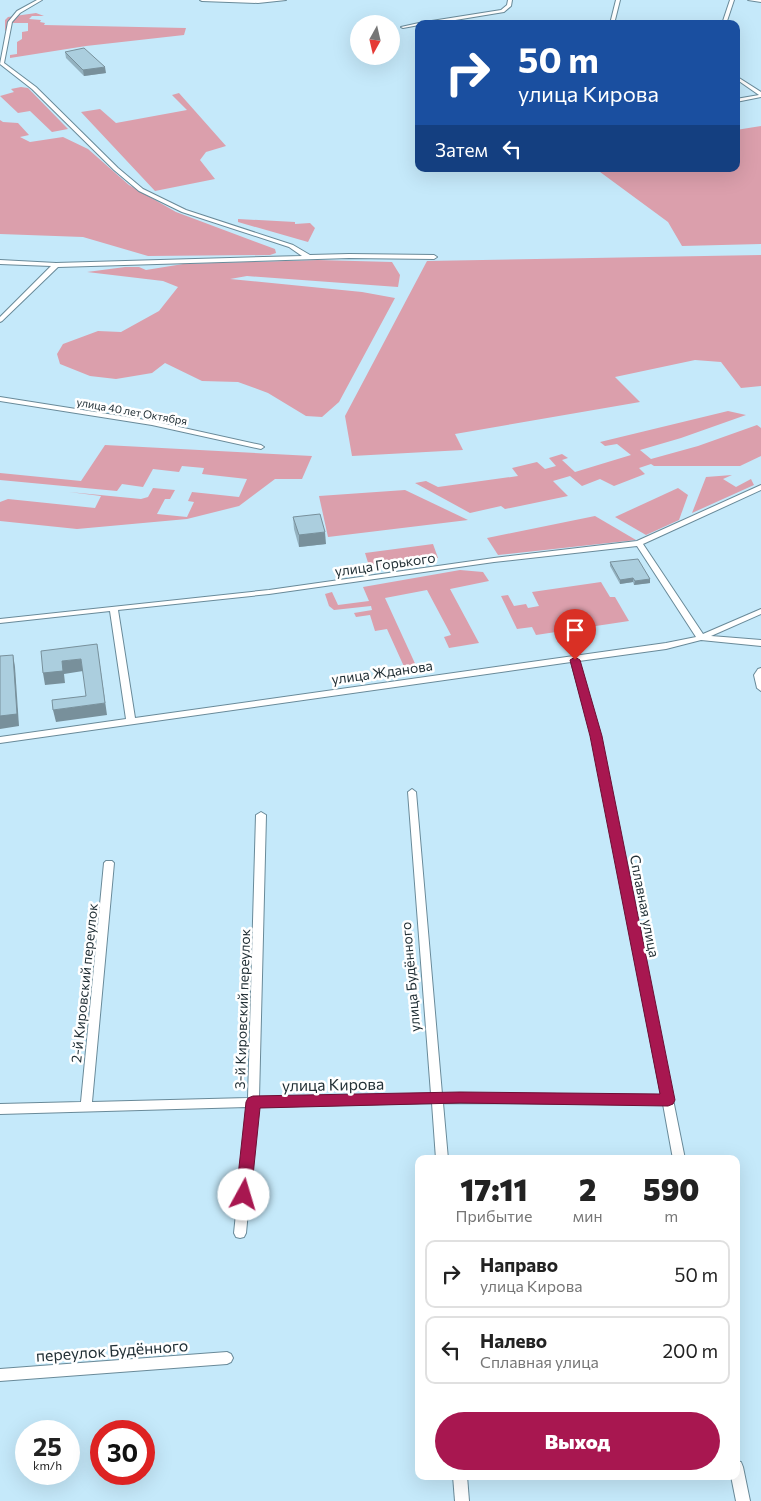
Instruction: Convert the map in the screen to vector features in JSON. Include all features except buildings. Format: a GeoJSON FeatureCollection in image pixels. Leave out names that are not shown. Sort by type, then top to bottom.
{"type":"FeatureCollection","features":[{"type":"Feature","properties":{"kind":"street"},"geometry":{"type":"LineString","coordinates":[[9,11],[40,0]]}},
{"type":"Feature","properties":{"kind":"street"},"geometry":{"type":"LineString","coordinates":[[202,0],[258,2],[284,0]]}},
{"type":"Feature","properties":{"kind":"street"},"geometry":{"type":"LineString","coordinates":[[445,20],[502,11],[509,5],[510,0]]}},
{"type":"Feature","properties":{"kind":"street"},"geometry":{"type":"LineString","coordinates":[[613,20],[618,0]]}},
{"type":"Feature","properties":{"kind":"street"},"geometry":{"type":"LineString","coordinates":[[725,20],[732,0]]}},
{"type":"Feature","properties":{"kind":"street"},"geometry":{"type":"LineString","coordinates":[[750,0],[761,1]]}},
{"type":"Feature","properties":{"kind":"street"},"geometry":{"type":"LineString","coordinates":[[1,25],[1,63],[34,88],[116,169],[141,190],[184,211],[291,246],[308,257]]}},
{"type":"Feature","properties":{"kind":"street"},"geometry":{"type":"LineString","coordinates":[[403,27],[415,25]]}},
{"type":"Feature","properties":{"kind":"street"},"geometry":{"type":"LineString","coordinates":[[740,80],[761,95]]}},
{"type":"Feature","properties":{"kind":"street"},"geometry":{"type":"LineString","coordinates":[[740,100],[761,95]]}},
{"type":"Feature","properties":{"kind":"street"},"geometry":{"type":"LineString","coordinates":[[279,258],[288,254],[291,246]]}},
{"type":"Feature","properties":{"kind":"street"},"geometry":{"type":"LineString","coordinates":[[0,262],[56,265],[308,257],[434,257]]}},
{"type":"Feature","properties":{"kind":"street"},"geometry":{"type":"LineString","coordinates":[[0,320],[56,265]]}},
{"type":"Feature","properties":{"kind":"street","name":"улица 40 лет Октября"},"geometry":{"type":"LineString","coordinates":[[0,399],[152,423],[260,446]]}},
{"type":"Feature","properties":{"kind":"street","name":"улица Горького"},"geometry":{"type":"LineString","coordinates":[[0,621],[269,592],[494,560],[639,543],[761,487]]}},
{"type":"Feature","properties":{"kind":"street"},"geometry":{"type":"LineString","coordinates":[[639,543],[701,638],[761,643]]}},
{"type":"Feature","properties":{"kind":"street"},"geometry":{"type":"LineString","coordinates":[[114,608],[131,721]]}},
{"type":"Feature","properties":{"kind":"street","name":"улица Жданова"},"geometry":{"type":"LineString","coordinates":[[0,740],[666,646],[701,638],[761,611]]}},
{"type":"Feature","properties":{"kind":"street","name":"Сплавная улица"},"geometry":{"type":"LineString","coordinates":[[575,660],[596,736],[678,1155]]}},
{"type":"Feature","properties":{"kind":"street"},"geometry":{"type":"LineString","coordinates":[[761,671],[758,675],[761,688]]}},
{"type":"Feature","properties":{"kind":"street","name":"улица Будённого"},"geometry":{"type":"LineString","coordinates":[[412,792],[442,1155]]}},
{"type":"Feature","properties":{"kind":"street","name":"3-й Кировский переулок"},"geometry":{"type":"LineString","coordinates":[[240,1233],[253,1102],[261,815]]}},
{"type":"Feature","properties":{"kind":"street","name":"2-й Кировский переулок"},"geometry":{"type":"LineString","coordinates":[[86,1106],[109,863]]}},
{"type":"Feature","properties":{"kind":"street","name":"улица Кирова"},"geometry":{"type":"LineString","coordinates":[[0,1109],[436,1098],[668,1100]]}},
{"type":"Feature","properties":{"kind":"street","name":"переулок Будённого"},"geometry":{"type":"LineString","coordinates":[[0,1375],[227,1358]]}},
{"type":"Feature","properties":{"kind":"street"},"geometry":{"type":"LineString","coordinates":[[460,1480],[462,1501]]}},
{"type":"Feature","properties":{"kind":"street"},"geometry":{"type":"LineString","coordinates":[[739,1480],[743,1501]]}},
{"type":"Feature","properties":{"kind":"shaded area"},"geometry":{"type":"Polygon","coordinates":[[[36,13],[44,16],[32,16],[29,19],[41,20],[40,22],[45,23],[44,25],[186,28],[184,35],[86,46],[10,58],[10,55],[17,54],[17,42],[22,39],[22,32],[28,31],[28,23],[7,23],[7,30],[5,31],[5,20],[8,17],[36,13]]]}},
{"type":"Feature","properties":{"kind":"shaded area"},"geometry":{"type":"Polygon","coordinates":[[[28,88],[68,129],[52,132],[30,111],[18,113],[0,96],[14,92],[11,89],[28,88]]]}},
{"type":"Feature","properties":{"kind":"shaded area"},"geometry":{"type":"Polygon","coordinates":[[[179,93],[226,146],[206,152],[200,160],[215,179],[155,191],[81,112],[100,109],[116,123],[187,110],[172,95],[179,93]]]}},
{"type":"Feature","properties":{"kind":"shaded area"},"geometry":{"type":"Polygon","coordinates":[[[0,120],[18,123],[29,135],[20,137],[30,142],[63,137],[88,149],[129,185],[176,212],[275,249],[276,253],[270,255],[148,256],[83,237],[0,234],[0,120]]]}},
{"type":"Feature","properties":{"kind":"shaded area"},"geometry":{"type":"Polygon","coordinates":[[[761,126],[761,244],[682,246],[668,222],[600,172],[740,172],[740,129],[761,126]]]}},
{"type":"Feature","properties":{"kind":"shaded area"},"geometry":{"type":"Polygon","coordinates":[[[238,219],[295,222],[295,224],[310,223],[315,228],[308,242],[238,222],[238,219]]]}},
{"type":"Feature","properties":{"kind":"shaded area"},"geometry":{"type":"Polygon","coordinates":[[[761,255],[761,386],[741,388],[721,362],[695,360],[615,377],[640,402],[455,434],[463,450],[352,456],[345,416],[427,261],[761,255]]]}},
{"type":"Feature","properties":{"kind":"shaded area"},"geometry":{"type":"Polygon","coordinates":[[[318,260],[392,262],[400,275],[398,287],[247,276],[230,279],[362,292],[395,298],[339,402],[322,417],[306,416],[268,393],[238,382],[202,381],[165,363],[152,373],[116,379],[90,376],[60,364],[57,354],[63,344],[98,331],[121,332],[159,311],[178,287],[163,281],[87,272],[125,267],[139,267],[146,270],[183,264],[318,260]]]}},
{"type":"Feature","properties":{"kind":"shaded area"},"geometry":{"type":"Polygon","coordinates":[[[728,411],[746,415],[640,450],[651,459],[698,446],[757,425],[761,428],[761,456],[740,466],[654,466],[651,464],[639,468],[645,474],[614,486],[600,479],[582,486],[570,476],[553,481],[568,496],[505,509],[501,506],[470,513],[415,483],[426,481],[438,487],[518,476],[512,468],[537,462],[545,469],[556,466],[549,458],[562,454],[568,458],[562,460],[575,472],[631,455],[617,444],[605,446],[600,442],[728,411]]]}},
{"type":"Feature","properties":{"kind":"shaded area"},"geometry":{"type":"Polygon","coordinates":[[[105,445],[312,456],[302,479],[275,479],[239,506],[187,519],[77,529],[0,521],[0,502],[8,499],[95,508],[101,496],[69,492],[141,499],[148,497],[153,488],[175,490],[170,499],[165,499],[157,514],[187,517],[194,502],[188,501],[192,492],[239,497],[247,479],[202,474],[204,468],[182,466],[179,472],[153,469],[143,487],[122,484],[117,491],[0,480],[0,473],[81,481],[105,445]]]}},
{"type":"Feature","properties":{"kind":"shaded area"},"geometry":{"type":"Polygon","coordinates":[[[732,475],[723,479],[736,487],[751,479],[754,485],[692,513],[706,477],[732,475]]]}},
{"type":"Feature","properties":{"kind":"shaded area"},"geometry":{"type":"Polygon","coordinates":[[[678,488],[688,495],[679,520],[646,535],[615,517],[678,488]]]}},
{"type":"Feature","properties":{"kind":"shaded area"},"geometry":{"type":"Polygon","coordinates":[[[405,490],[468,520],[328,537],[319,496],[405,490]]]}},
{"type":"Feature","properties":{"kind":"shaded area"},"geometry":{"type":"Polygon","coordinates":[[[595,516],[636,540],[498,555],[487,538],[595,516]]]}},
{"type":"Feature","properties":{"kind":"shaded area"},"geometry":{"type":"Polygon","coordinates":[[[433,544],[438,558],[420,560],[420,563],[370,569],[365,553],[433,544]]]}},
{"type":"Feature","properties":{"kind":"shaded area"},"geometry":{"type":"Polygon","coordinates":[[[460,570],[483,572],[489,581],[450,589],[479,643],[449,648],[444,637],[451,635],[427,590],[385,598],[418,670],[406,671],[387,629],[375,631],[370,615],[356,617],[354,613],[372,610],[371,606],[334,610],[329,606],[325,594],[332,592],[338,605],[369,601],[363,587],[460,570]]]}},
{"type":"Feature","properties":{"kind":"shaded area"},"geometry":{"type":"Polygon","coordinates":[[[601,582],[610,597],[615,597],[629,621],[536,635],[532,627],[517,629],[501,596],[508,595],[514,606],[526,604],[528,608],[539,606],[532,592],[601,582]]]}},
{"type":"Feature","properties":{"kind":"route"},"geometry":{"type":"LineString","coordinates":[[244,1195],[253,1102],[408,1098],[668,1100],[596,736],[575,660]]}}]}
